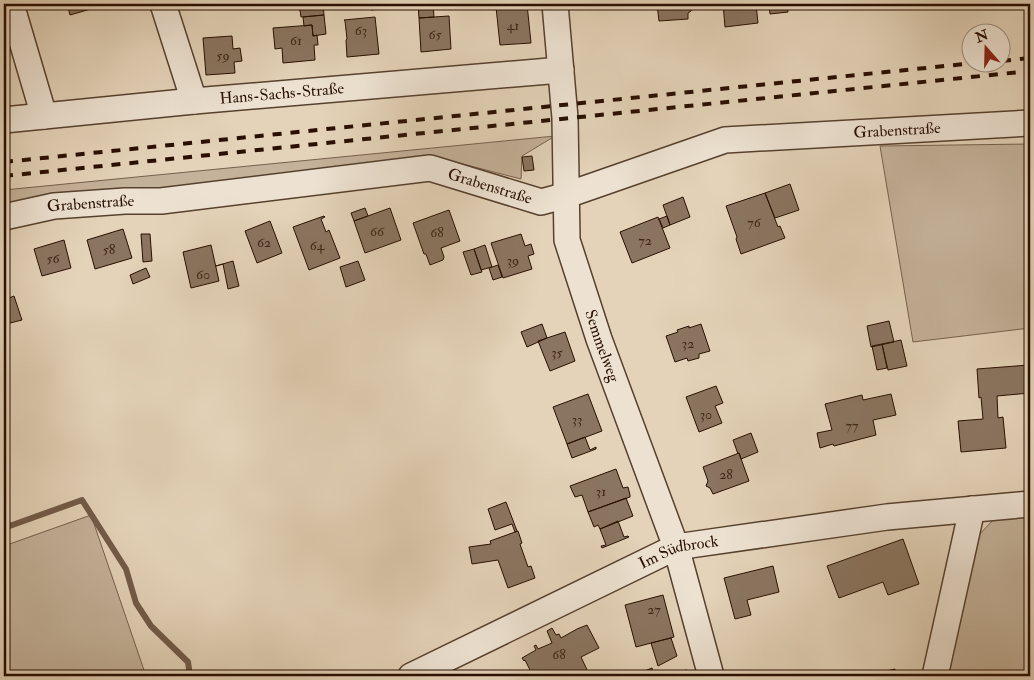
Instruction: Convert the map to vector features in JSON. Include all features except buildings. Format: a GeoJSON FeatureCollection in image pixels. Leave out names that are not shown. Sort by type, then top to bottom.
{"type":"FeatureCollection","features":[{"type":"Feature","properties":{"kind":"street"},"geometry":{"type":"LineString","coordinates":[[11,4],[44,116]]}},
{"type":"Feature","properties":{"kind":"street"},"geometry":{"type":"LineString","coordinates":[[163,4],[194,101]]}},
{"type":"Feature","properties":{"kind":"street","name":"Semmelweg"},"geometry":{"type":"LineString","coordinates":[[555,4],[565,118],[567,240],[599,339],[676,547],[710,676]]}},
{"type":"Feature","properties":{"kind":"street","name":"Hans-Sachs-Straße"},"geometry":{"type":"LineString","coordinates":[[4,120],[194,101],[561,70]]}},
{"type":"Feature","properties":{"kind":"street","name":"Grabenstraße"},"geometry":{"type":"LineString","coordinates":[[4,217],[54,206],[125,201],[161,201],[430,168],[541,202],[567,195],[725,140],[1030,123]]}},
{"type":"Feature","properties":{"kind":"street","name":"Im Südbrock"},"geometry":{"type":"LineString","coordinates":[[411,676],[676,547],[887,517],[1030,504]]}},
{"type":"Feature","properties":{"kind":"street"},"geometry":{"type":"LineString","coordinates":[[934,676],[972,509]]}},
{"type":"Feature","properties":{"kind":"shaded area"},"geometry":{"type":"Polygon","coordinates":[[[555,136],[522,156],[521,179],[447,160],[4,211],[4,190],[555,136]]]}},
{"type":"Feature","properties":{"kind":"shaded area"},"geometry":{"type":"Polygon","coordinates":[[[1030,144],[1030,328],[913,342],[880,146],[1030,144]]]}},
{"type":"Feature","properties":{"kind":"shaded area"},"geometry":{"type":"Polygon","coordinates":[[[1030,513],[1030,676],[945,676],[975,539],[997,516],[1030,513]]]}},
{"type":"Feature","properties":{"kind":"shaded area"},"geometry":{"type":"Polygon","coordinates":[[[91,515],[146,676],[4,676],[4,546],[91,515]]]}},
{"type":"Feature","properties":{"kind":"waterway"},"geometry":{"type":"LineString","coordinates":[[4,528],[82,500],[126,569],[136,603],[151,626],[188,662],[190,676]]}},
{"type":"Feature","properties":{"kind":"railway"},"geometry":{"type":"LineString","coordinates":[[1012,60],[1030,58]]}},
{"type":"Feature","properties":{"kind":"railway"},"geometry":{"type":"LineString","coordinates":[[4,162],[962,64]]}},
{"type":"Feature","properties":{"kind":"railway"},"geometry":{"type":"LineString","coordinates":[[4,176],[1030,71]]}}]}
